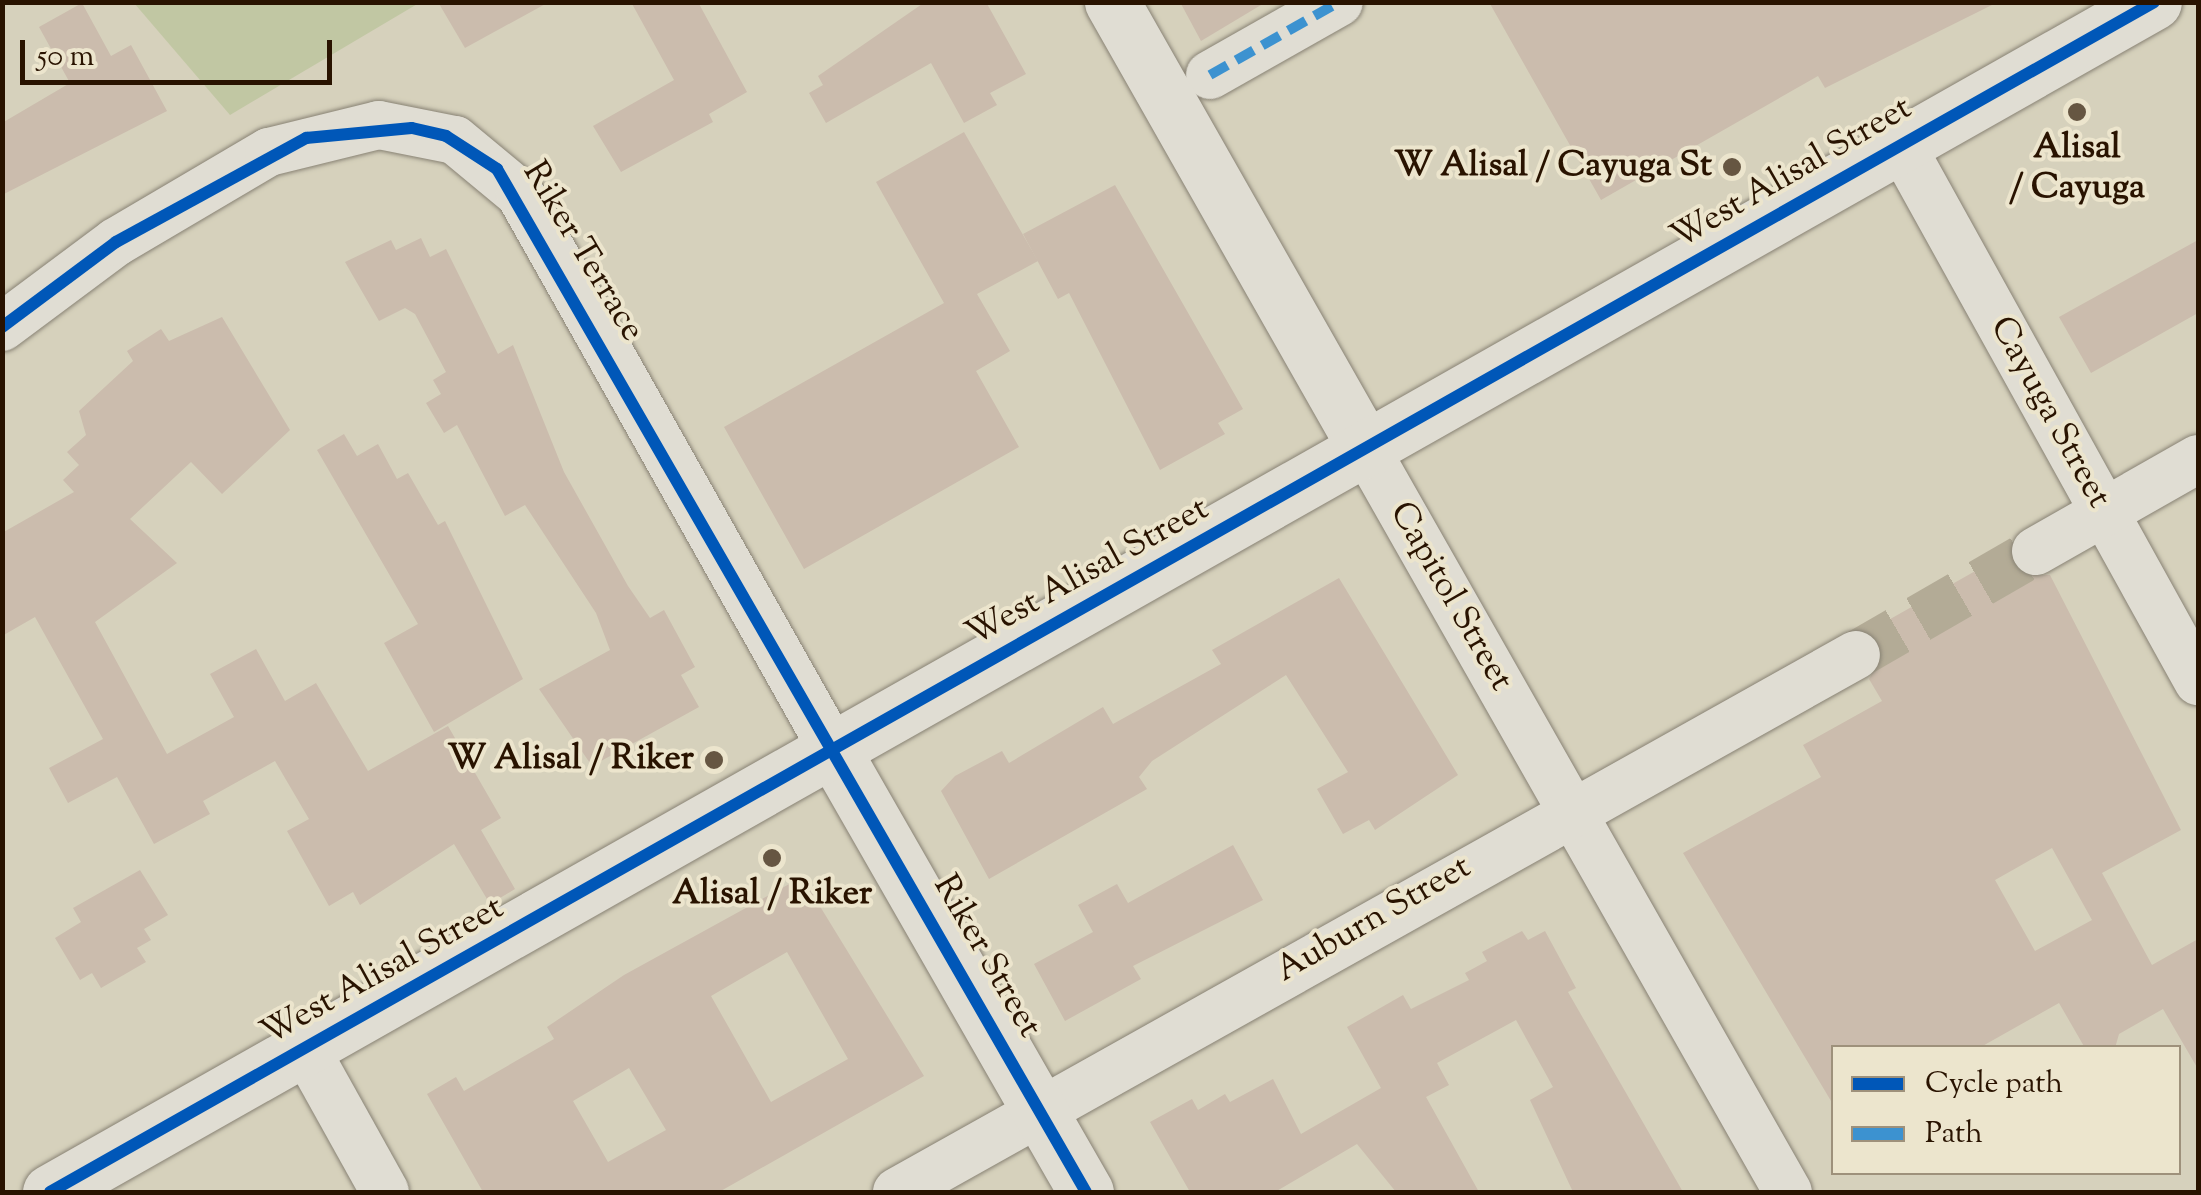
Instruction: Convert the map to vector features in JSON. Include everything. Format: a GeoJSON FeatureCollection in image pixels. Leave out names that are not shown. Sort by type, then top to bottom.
{"type":"FeatureCollection","features":[{"type":"Feature","properties":{"kind":"main road","name":"Capitol Street"},"geometry":{"type":"LineString","coordinates":[[1112,2],[1367,451]]}},
{"type":"Feature","properties":{"kind":"main road","name":"West Alisal Street"},"geometry":{"type":"LineString","coordinates":[[50,1192],[1367,451],[2154,2]]}},
{"type":"Feature","properties":{"kind":"main road","name":"Riker Street"},"geometry":{"type":"LineString","coordinates":[[834,752],[1086,1192]]}},
{"type":"Feature","properties":{"kind":"street"},"geometry":{"type":"LineString","coordinates":[[1210,75],[1338,2]]}},
{"type":"Feature","properties":{"kind":"street","name":"Riker Terrace"},"geometry":{"type":"LineString","coordinates":[[2,327],[116,242],[269,152],[379,125],[455,140],[520,194],[834,752]]}},
{"type":"Feature","properties":{"kind":"street","name":"Cayuga Street"},"geometry":{"type":"LineString","coordinates":[[1901,145],[2198,681]]}},
{"type":"Feature","properties":{"kind":"street","name":"Capitol Street"},"geometry":{"type":"LineString","coordinates":[[1367,451],[1788,1192]]}},
{"type":"Feature","properties":{"kind":"street"},"geometry":{"type":"LineString","coordinates":[[2036,552],[2198,458]]}},
{"type":"Feature","properties":{"kind":"street","name":"Auburn Street"},"geometry":{"type":"LineString","coordinates":[[897,1192],[1572,810],[1856,655]]}},
{"type":"Feature","properties":{"kind":"street"},"geometry":{"type":"LineString","coordinates":[[306,1050],[386,1192]]}},
{"type":"Feature","properties":{"kind":"green space"},"geometry":{"type":"Polygon","coordinates":[[[134,3],[419,3],[230,115],[134,3]]]}},
{"type":"Feature","properties":{"kind":"building"},"geometry":{"type":"Polygon","coordinates":[[[438,2],[549,2],[465,48],[438,2]]]}},
{"type":"Feature","properties":{"kind":"building"},"geometry":{"type":"Polygon","coordinates":[[[631,2],[698,2],[747,92],[709,114],[713,122],[621,172],[593,126],[674,80],[631,2]]]}},
{"type":"Feature","properties":{"kind":"building"},"geometry":{"type":"Polygon","coordinates":[[[925,2],[986,2],[1026,74],[990,93],[997,105],[964,123],[931,63],[826,123],[809,93],[823,85],[818,76],[925,2]]]}},
{"type":"Feature","properties":{"kind":"building"},"geometry":{"type":"Polygon","coordinates":[[[1180,2],[1266,2],[1201,41],[1180,2]]]}},
{"type":"Feature","properties":{"kind":"building"},"geometry":{"type":"Polygon","coordinates":[[[1489,2],[1998,2],[1825,88],[1818,76],[1601,200],[1489,2]]]}},
{"type":"Feature","properties":{"kind":"building"},"geometry":{"type":"Polygon","coordinates":[[[82,3],[111,56],[131,45],[167,111],[2,195],[2,123],[70,83],[39,27],[82,3]]]}},
{"type":"Feature","properties":{"kind":"building"},"geometry":{"type":"Polygon","coordinates":[[[964,132],[1038,261],[977,294],[1010,351],[976,371],[1019,447],[804,569],[724,427],[944,303],[876,182],[964,132]]]}},
{"type":"Feature","properties":{"kind":"building"},"geometry":{"type":"Polygon","coordinates":[[[1115,185],[1243,409],[1218,423],[1225,434],[1160,470],[1069,293],[1058,299],[1023,234],[1115,185]]]}},
{"type":"Feature","properties":{"kind":"building"},"geometry":{"type":"Polygon","coordinates":[[[421,238],[430,257],[446,249],[498,354],[513,345],[564,472],[628,586],[650,618],[664,610],[695,667],[681,675],[699,707],[592,766],[539,689],[610,650],[596,613],[525,505],[505,516],[457,425],[444,433],[426,403],[441,394],[433,380],[446,372],[415,314],[405,308],[379,321],[345,262],[391,240],[396,250],[421,238]]]}},
{"type":"Feature","properties":{"kind":"building"},"geometry":{"type":"Polygon","coordinates":[[[2198,240],[2198,313],[2091,373],[2059,317],[2198,240]]]}},
{"type":"Feature","properties":{"kind":"building"},"geometry":{"type":"Polygon","coordinates":[[[222,317],[290,430],[222,494],[191,462],[130,519],[177,563],[95,622],[167,754],[234,717],[210,674],[256,649],[285,701],[316,683],[368,771],[448,726],[501,818],[481,830],[515,889],[490,904],[454,844],[360,905],[353,892],[329,906],[287,831],[309,819],[275,761],[203,801],[210,814],[154,844],[117,777],[68,803],[49,768],[103,739],[35,617],[2,636],[2,533],[74,492],[63,480],[79,465],[67,452],[86,435],[79,411],[133,361],[127,351],[161,329],[169,341],[222,317]]]}},
{"type":"Feature","properties":{"kind":"building"},"geometry":{"type":"Polygon","coordinates":[[[344,434],[357,456],[378,444],[397,479],[408,473],[438,525],[445,521],[523,679],[434,732],[384,643],[418,624],[317,450],[344,434]]]}},
{"type":"Feature","properties":{"kind":"building"},"geometry":{"type":"Polygon","coordinates":[[[2009,552],[2023,575],[2050,575],[2181,830],[2102,873],[2152,965],[2198,939],[2198,1069],[2163,1009],[2119,1034],[2116,1045],[2083,1045],[2059,1003],[1984,1045],[1831,1045],[1831,1101],[1683,853],[1821,777],[1803,745],[1882,701],[1869,679],[1883,654],[1869,631],[2009,552]],[[2052,848],[1995,880],[2035,951],[2092,920],[2052,848]]]}},
{"type":"Feature","properties":{"kind":"building"},"geometry":{"type":"Polygon","coordinates":[[[1339,578],[1458,775],[1375,830],[1369,820],[1343,834],[1317,789],[1348,772],[1286,675],[1152,761],[1139,777],[1147,789],[989,879],[941,791],[955,776],[1002,751],[1009,763],[1103,707],[1113,724],[1221,664],[1212,650],[1339,578]]]}},
{"type":"Feature","properties":{"kind":"building"},"geometry":{"type":"Polygon","coordinates":[[[1233,845],[1263,900],[1133,966],[1141,979],[1065,1021],[1034,964],[1093,932],[1078,905],[1117,884],[1128,903],[1233,845]]]}},
{"type":"Feature","properties":{"kind":"building"},"geometry":{"type":"Polygon","coordinates":[[[140,870],[168,915],[144,929],[151,940],[137,948],[146,962],[101,988],[92,973],[80,980],[55,938],[81,922],[73,908],[140,870]]]}},
{"type":"Feature","properties":{"kind":"building"},"geometry":{"type":"Polygon","coordinates":[[[802,877],[924,1076],[719,1192],[483,1192],[427,1094],[456,1077],[464,1091],[554,1039],[547,1027],[624,975],[802,877]],[[787,952],[711,996],[771,1102],[848,1059],[787,952]],[[629,1068],[573,1101],[608,1162],[666,1130],[629,1068]]]}},
{"type":"Feature","properties":{"kind":"building"},"geometry":{"type":"Polygon","coordinates":[[[1522,931],[1528,940],[1545,931],[1576,988],[1568,992],[1683,1192],[1573,1192],[1530,1100],[1553,1087],[1516,1020],[1437,1063],[1449,1085],[1426,1097],[1479,1192],[1396,1192],[1357,1144],[1275,1192],[1190,1192],[1150,1122],[1192,1099],[1198,1110],[1225,1094],[1230,1102],[1273,1079],[1301,1134],[1381,1088],[1347,1027],[1403,995],[1411,1009],[1469,980],[1465,973],[1487,961],[1482,952],[1522,931]]]}},
{"type":"Feature","properties":{"kind":"tunnel"},"geometry":{"type":"LineString","coordinates":[[1856,655],[2036,551]]}},
{"type":"Feature","properties":{"kind":"marked path"},"geometry":{"type":"LineString","coordinates":[[1210,75],[1339,2]]}},
{"type":"Feature","properties":{"kind":"cycle path"},"geometry":{"type":"LineString","coordinates":[[50,1192],[2154,2]]}},
{"type":"Feature","properties":{"kind":"cycle path"},"geometry":{"type":"LineString","coordinates":[[2,327],[116,242],[306,138],[412,128],[446,136],[497,169],[1086,1192]]}},
{"type":"Feature","properties":{"kind":"place","name":"Alisal / Cayuga"},"geometry":{"type":"Point","coordinates":[2077,112]}},
{"type":"Feature","properties":{"kind":"place","name":"W Alisal / Cayuga St"},"geometry":{"type":"Point","coordinates":[1732,167]}},
{"type":"Feature","properties":{"kind":"place","name":"W Alisal / Riker"},"geometry":{"type":"Point","coordinates":[714,760]}},
{"type":"Feature","properties":{"kind":"place","name":"Alisal / Riker"},"geometry":{"type":"Point","coordinates":[772,858]}}]}
